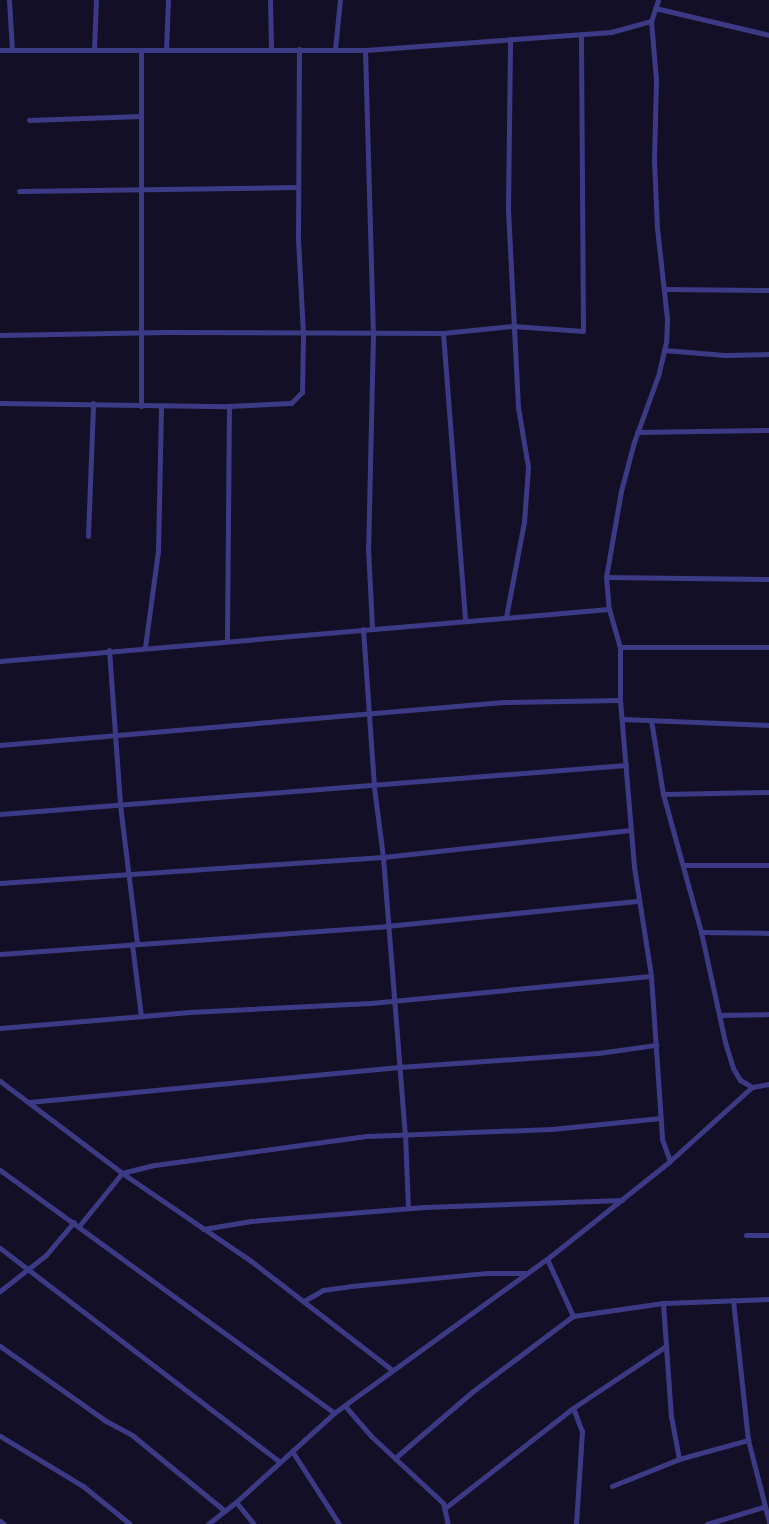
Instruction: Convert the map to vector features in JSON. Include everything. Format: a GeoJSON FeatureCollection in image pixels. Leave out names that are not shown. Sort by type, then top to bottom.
{"type":"FeatureCollection","features":[{"type":"Feature","properties":{"kind":"street"},"geometry":{"type":"LineString","coordinates":[[9,0],[12,50]]}},
{"type":"Feature","properties":{"kind":"street"},"geometry":{"type":"LineString","coordinates":[[94,49],[96,0]]}},
{"type":"Feature","properties":{"kind":"street"},"geometry":{"type":"LineString","coordinates":[[166,50],[168,0]]}},
{"type":"Feature","properties":{"kind":"street"},"geometry":{"type":"LineString","coordinates":[[270,0],[271,49]]}},
{"type":"Feature","properties":{"kind":"street"},"geometry":{"type":"LineString","coordinates":[[335,49],[340,0]]}},
{"type":"Feature","properties":{"kind":"street"},"geometry":{"type":"LineString","coordinates":[[658,0],[651,21],[656,79],[657,229],[667,319],[659,373],[637,432],[621,491],[606,577],[609,608],[620,647],[620,700],[631,830],[638,901],[651,976],[662,1139],[670,1161]]}},
{"type":"Feature","properties":{"kind":"street"},"geometry":{"type":"LineString","coordinates":[[655,8],[769,35]]}},
{"type":"Feature","properties":{"kind":"street"},"geometry":{"type":"LineString","coordinates":[[0,50],[365,50],[611,32],[651,21]]}},
{"type":"Feature","properties":{"kind":"street"},"geometry":{"type":"LineString","coordinates":[[0,335],[143,332],[443,333],[513,326],[584,330],[581,34]]}},
{"type":"Feature","properties":{"kind":"street"},"geometry":{"type":"LineString","coordinates":[[506,617],[524,522],[527,467],[518,407],[508,209],[510,39]]}},
{"type":"Feature","properties":{"kind":"street"},"geometry":{"type":"LineString","coordinates":[[0,403],[229,406],[291,402],[298,399],[302,392],[303,334],[298,187],[299,49]]}},
{"type":"Feature","properties":{"kind":"street"},"geometry":{"type":"LineString","coordinates":[[141,50],[141,406]]}},
{"type":"Feature","properties":{"kind":"street"},"geometry":{"type":"LineString","coordinates":[[365,50],[373,334],[368,534],[372,628]]}},
{"type":"Feature","properties":{"kind":"street"},"geometry":{"type":"LineString","coordinates":[[29,120],[141,116]]}},
{"type":"Feature","properties":{"kind":"street"},"geometry":{"type":"LineString","coordinates":[[19,191],[298,187]]}},
{"type":"Feature","properties":{"kind":"street"},"geometry":{"type":"LineString","coordinates":[[664,289],[769,289]]}},
{"type":"Feature","properties":{"kind":"street"},"geometry":{"type":"LineString","coordinates":[[443,333],[464,620]]}},
{"type":"Feature","properties":{"kind":"street"},"geometry":{"type":"LineString","coordinates":[[664,350],[724,355],[769,354]]}},
{"type":"Feature","properties":{"kind":"street"},"geometry":{"type":"LineString","coordinates":[[88,536],[93,403]]}},
{"type":"Feature","properties":{"kind":"street"},"geometry":{"type":"LineString","coordinates":[[145,647],[158,551],[161,406]]}},
{"type":"Feature","properties":{"kind":"street"},"geometry":{"type":"LineString","coordinates":[[227,641],[229,406]]}},
{"type":"Feature","properties":{"kind":"street"},"geometry":{"type":"LineString","coordinates":[[637,432],[769,430]]}},
{"type":"Feature","properties":{"kind":"street"},"geometry":{"type":"LineString","coordinates":[[606,577],[769,579]]}},
{"type":"Feature","properties":{"kind":"street"},"geometry":{"type":"LineString","coordinates":[[0,661],[609,608]]}},
{"type":"Feature","properties":{"kind":"street"},"geometry":{"type":"LineString","coordinates":[[363,629],[373,786],[383,857],[386,926],[405,1135],[408,1208]]}},
{"type":"Feature","properties":{"kind":"street"},"geometry":{"type":"LineString","coordinates":[[620,647],[769,647]]}},
{"type":"Feature","properties":{"kind":"street"},"geometry":{"type":"LineString","coordinates":[[109,650],[120,805],[141,1016]]}},
{"type":"Feature","properties":{"kind":"street"},"geometry":{"type":"LineString","coordinates":[[0,746],[503,702],[620,700]]}},
{"type":"Feature","properties":{"kind":"street"},"geometry":{"type":"LineString","coordinates":[[622,719],[769,725]]}},
{"type":"Feature","properties":{"kind":"street"},"geometry":{"type":"LineString","coordinates":[[650,720],[663,794],[684,865],[733,1068],[740,1080],[752,1087]]}},
{"type":"Feature","properties":{"kind":"street"},"geometry":{"type":"LineString","coordinates":[[0,814],[626,765]]}},
{"type":"Feature","properties":{"kind":"street"},"geometry":{"type":"LineString","coordinates":[[663,794],[769,792]]}},
{"type":"Feature","properties":{"kind":"street"},"geometry":{"type":"LineString","coordinates":[[0,883],[383,857],[631,830]]}},
{"type":"Feature","properties":{"kind":"street"},"geometry":{"type":"LineString","coordinates":[[684,865],[769,865]]}},
{"type":"Feature","properties":{"kind":"street"},"geometry":{"type":"LineString","coordinates":[[0,954],[386,926],[638,901]]}},
{"type":"Feature","properties":{"kind":"street"},"geometry":{"type":"LineString","coordinates":[[701,932],[769,933]]}},
{"type":"Feature","properties":{"kind":"street"},"geometry":{"type":"LineString","coordinates":[[0,1028],[141,1016],[392,1001],[651,976]]}},
{"type":"Feature","properties":{"kind":"street"},"geometry":{"type":"LineString","coordinates":[[719,1015],[769,1014]]}},
{"type":"Feature","properties":{"kind":"street"},"geometry":{"type":"LineString","coordinates":[[29,1102],[399,1067],[598,1053],[656,1045]]}},
{"type":"Feature","properties":{"kind":"street"},"geometry":{"type":"LineString","coordinates":[[0,1081],[122,1173],[304,1301],[392,1370]]}},
{"type":"Feature","properties":{"kind":"street"},"geometry":{"type":"LineString","coordinates":[[208,1524],[334,1413],[547,1259],[623,1200],[752,1087],[769,1084]]}},
{"type":"Feature","properties":{"kind":"street"},"geometry":{"type":"LineString","coordinates":[[0,1291],[46,1255],[122,1173],[155,1165],[278,1146],[405,1135],[552,1129],[660,1118]]}},
{"type":"Feature","properties":{"kind":"street"},"geometry":{"type":"LineString","coordinates":[[0,1170],[334,1413]]}},
{"type":"Feature","properties":{"kind":"street"},"geometry":{"type":"LineString","coordinates":[[203,1229],[251,1221],[408,1208],[623,1200]]}},
{"type":"Feature","properties":{"kind":"street"},"geometry":{"type":"LineString","coordinates":[[746,1235],[769,1235]]}},
{"type":"Feature","properties":{"kind":"street"},"geometry":{"type":"LineString","coordinates":[[0,1248],[280,1462]]}},
{"type":"Feature","properties":{"kind":"street"},"geometry":{"type":"LineString","coordinates":[[547,1259],[573,1316]]}},
{"type":"Feature","properties":{"kind":"street"},"geometry":{"type":"LineString","coordinates":[[304,1301],[323,1290],[351,1286],[487,1273],[527,1273]]}},
{"type":"Feature","properties":{"kind":"street"},"geometry":{"type":"LineString","coordinates":[[395,1458],[472,1392],[573,1316],[663,1303],[769,1299]]}},
{"type":"Feature","properties":{"kind":"street"},"geometry":{"type":"LineString","coordinates":[[733,1300],[748,1440],[769,1522]]}},
{"type":"Feature","properties":{"kind":"street"},"geometry":{"type":"LineString","coordinates":[[663,1303],[671,1416],[680,1459]]}},
{"type":"Feature","properties":{"kind":"street"},"geometry":{"type":"LineString","coordinates":[[0,1346],[106,1421],[132,1435],[225,1511]]}},
{"type":"Feature","properties":{"kind":"street"},"geometry":{"type":"LineString","coordinates":[[445,1508],[573,1408],[666,1346]]}},
{"type":"Feature","properties":{"kind":"street"},"geometry":{"type":"LineString","coordinates":[[345,1406],[445,1508],[448,1524]]}},
{"type":"Feature","properties":{"kind":"street"},"geometry":{"type":"LineString","coordinates":[[573,1408],[582,1431],[576,1524]]}},
{"type":"Feature","properties":{"kind":"street"},"geometry":{"type":"LineString","coordinates":[[0,1436],[83,1486],[130,1524]]}},
{"type":"Feature","properties":{"kind":"street"},"geometry":{"type":"LineString","coordinates":[[611,1486],[680,1459],[748,1440]]}},
{"type":"Feature","properties":{"kind":"street"},"geometry":{"type":"LineString","coordinates":[[292,1451],[339,1524]]}},
{"type":"Feature","properties":{"kind":"street"},"geometry":{"type":"LineString","coordinates":[[236,1502],[254,1524]]}},
{"type":"Feature","properties":{"kind":"street"},"geometry":{"type":"LineString","coordinates":[[707,1524],[763,1507]]}},
{"type":"Feature","properties":{"kind":"street"},"geometry":{"type":"LineString","coordinates":[[0,1521],[4,1524]]}}]}
